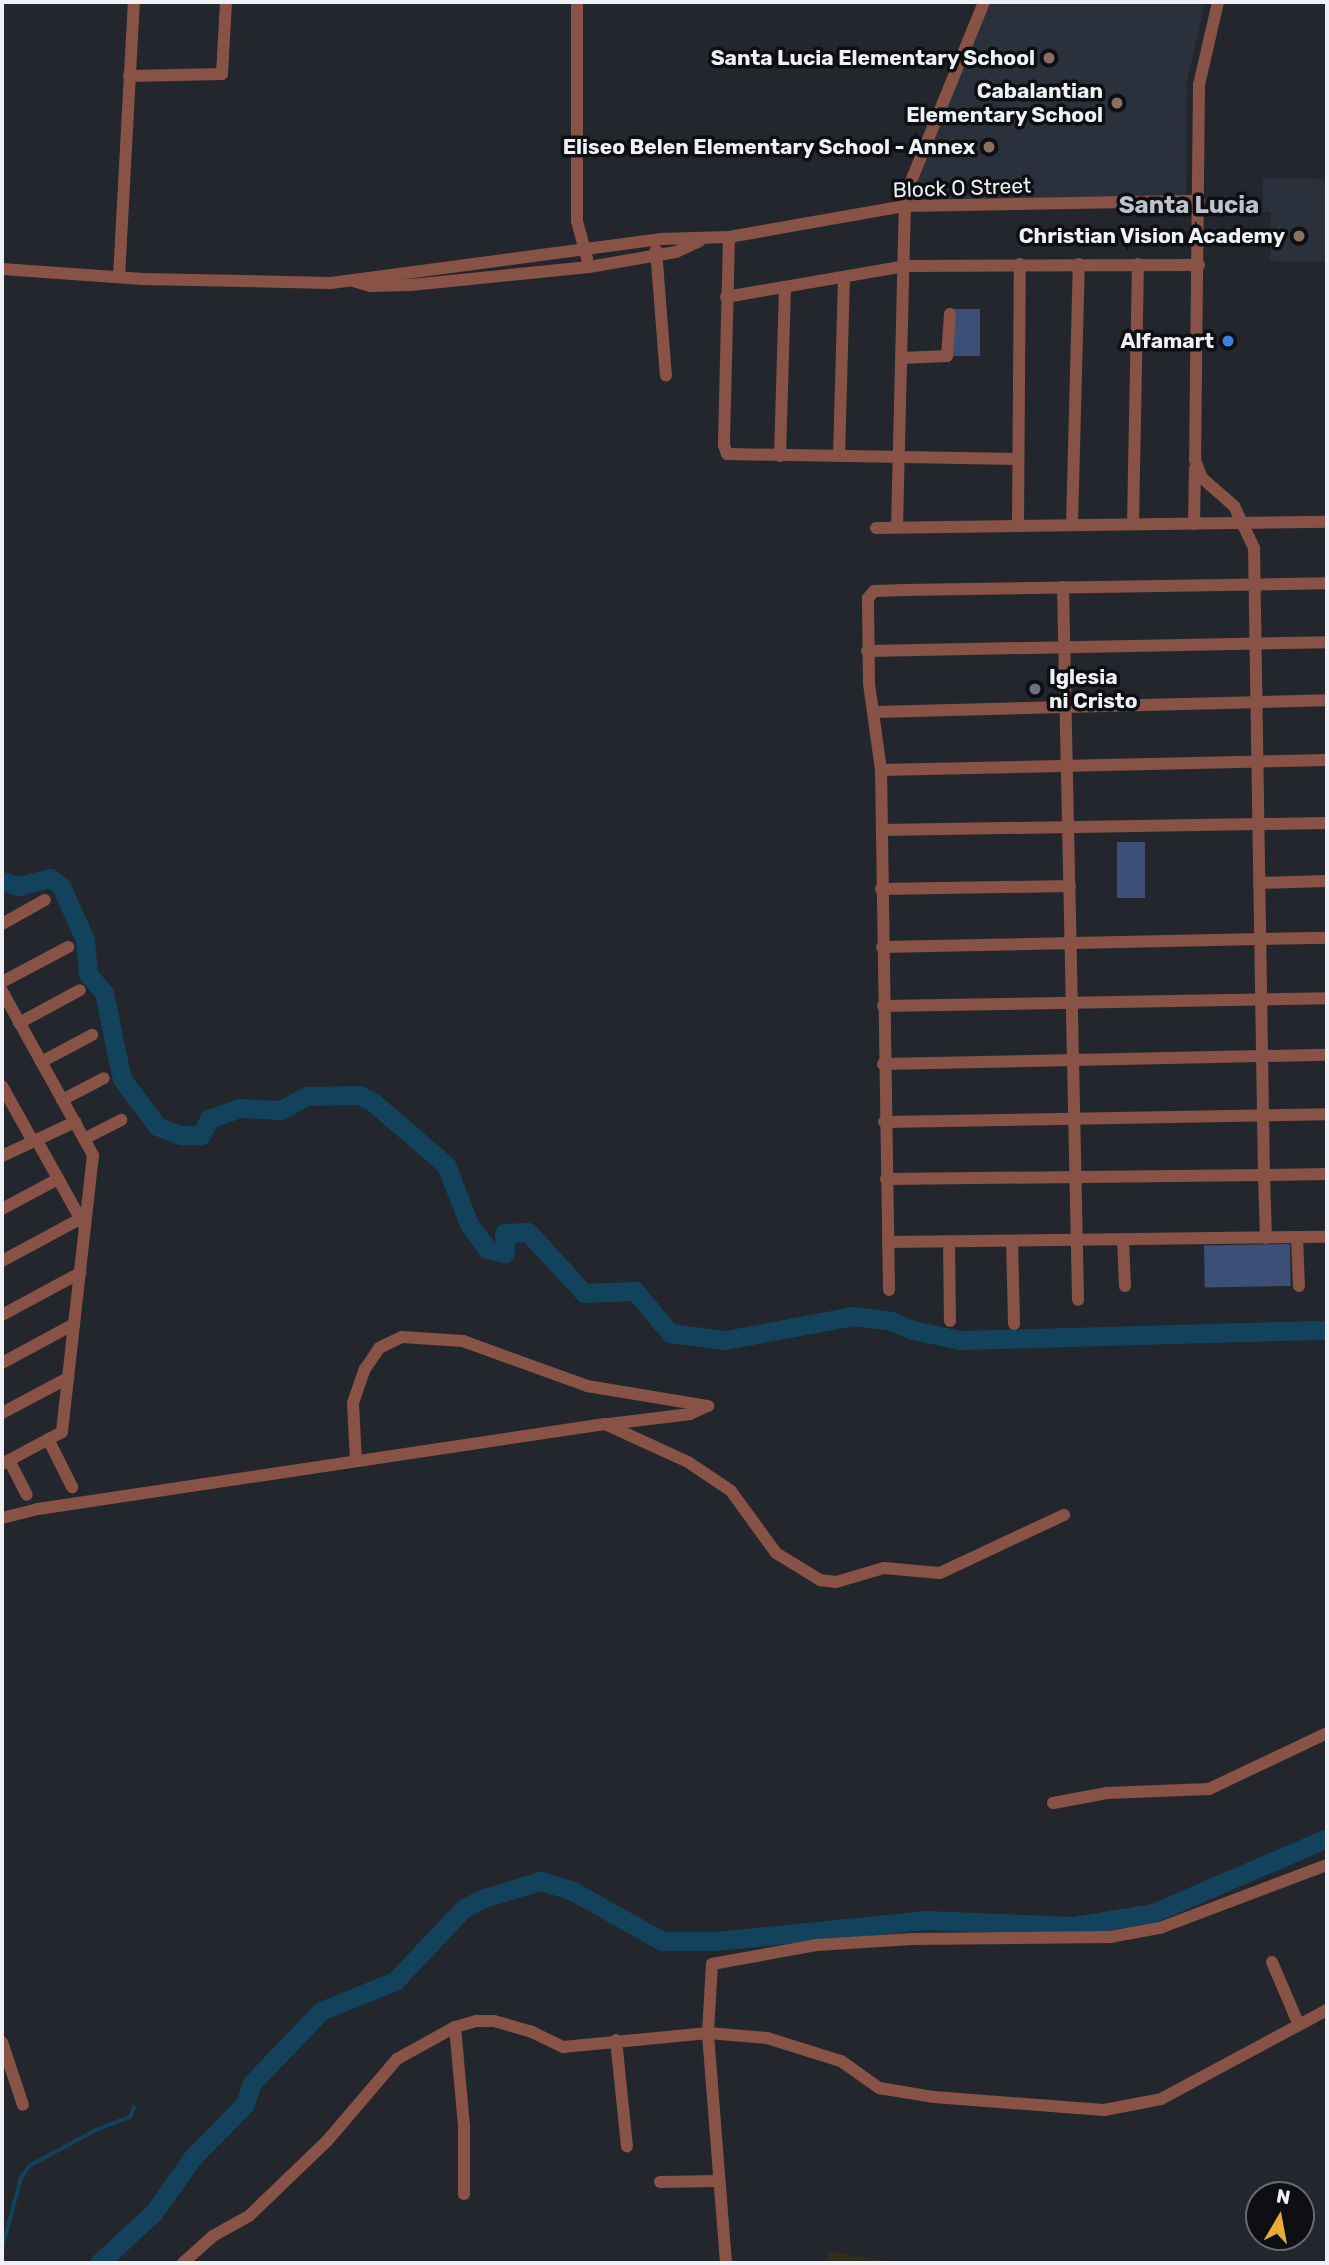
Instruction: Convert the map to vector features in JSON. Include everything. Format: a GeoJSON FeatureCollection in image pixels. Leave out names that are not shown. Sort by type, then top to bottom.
{"type":"FeatureCollection","features":[{"type":"Feature","properties":{"kind":"street"},"geometry":{"type":"LineString","coordinates":[[118,277],[134,2]]}},
{"type":"Feature","properties":{"kind":"street"},"geometry":{"type":"LineString","coordinates":[[129,76],[222,74],[226,2]]}},
{"type":"Feature","properties":{"kind":"street"},"geometry":{"type":"LineString","coordinates":[[577,2],[577,221],[589,267]]}},
{"type":"Feature","properties":{"kind":"street"},"geometry":{"type":"LineString","coordinates":[[897,527],[906,266],[905,206],[909,186],[984,2]]}},
{"type":"Feature","properties":{"kind":"street"},"geometry":{"type":"LineString","coordinates":[[1194,523],[1199,85],[1217,2]]}},
{"type":"Feature","properties":{"kind":"street","name":"Block O Street"},"geometry":{"type":"LineString","coordinates":[[700,241],[905,206],[1199,201]]}},
{"type":"Feature","properties":{"kind":"street"},"geometry":{"type":"LineString","coordinates":[[729,237],[724,451],[731,456],[1017,459]]}},
{"type":"Feature","properties":{"kind":"street"},"geometry":{"type":"LineString","coordinates":[[654,240],[666,376]]}},
{"type":"Feature","properties":{"kind":"street"},"geometry":{"type":"LineString","coordinates":[[488,272],[654,240],[700,241]]}},
{"type":"Feature","properties":{"kind":"street"},"geometry":{"type":"LineString","coordinates":[[2,269],[118,277],[300,284],[353,281],[370,275],[443,276],[589,267],[657,257],[700,241]]}},
{"type":"Feature","properties":{"kind":"street"},"geometry":{"type":"LineString","coordinates":[[1018,525],[1020,264]]}},
{"type":"Feature","properties":{"kind":"street"},"geometry":{"type":"LineString","coordinates":[[1072,525],[1079,264]]}},
{"type":"Feature","properties":{"kind":"street"},"geometry":{"type":"LineString","coordinates":[[1133,523],[1138,264]]}},
{"type":"Feature","properties":{"kind":"street"},"geometry":{"type":"LineString","coordinates":[[726,297],[844,279],[906,266],[1199,265]]}},
{"type":"Feature","properties":{"kind":"street"},"geometry":{"type":"LineString","coordinates":[[839,456],[844,279]]}},
{"type":"Feature","properties":{"kind":"street"},"geometry":{"type":"LineString","coordinates":[[780,456],[785,288]]}},
{"type":"Feature","properties":{"kind":"street"},"geometry":{"type":"LineString","coordinates":[[902,358],[947,356],[950,313]]}},
{"type":"Feature","properties":{"kind":"street"},"geometry":{"type":"LineString","coordinates":[[1195,460],[1202,478],[1234,506],[1254,548],[1266,1238]]}},
{"type":"Feature","properties":{"kind":"street"},"geometry":{"type":"LineString","coordinates":[[876,528],[1327,522]]}},
{"type":"Feature","properties":{"kind":"street"},"geometry":{"type":"LineString","coordinates":[[889,1290],[883,1064],[881,770],[867,652],[868,598],[874,591],[1327,583]]}},
{"type":"Feature","properties":{"kind":"street"},"geometry":{"type":"LineString","coordinates":[[1063,587],[1078,1300]]}},
{"type":"Feature","properties":{"kind":"street"},"geometry":{"type":"LineString","coordinates":[[867,652],[1327,642]]}},
{"type":"Feature","properties":{"kind":"street"},"geometry":{"type":"LineString","coordinates":[[876,712],[1064,704],[1327,700]]}},
{"type":"Feature","properties":{"kind":"street"},"geometry":{"type":"LineString","coordinates":[[881,770],[1327,760]]}},
{"type":"Feature","properties":{"kind":"street"},"geometry":{"type":"LineString","coordinates":[[882,830],[1327,822]]}},
{"type":"Feature","properties":{"kind":"street"},"geometry":{"type":"LineString","coordinates":[[1259,883],[1327,881]]}},
{"type":"Feature","properties":{"kind":"street"},"geometry":{"type":"LineString","coordinates":[[881,889],[1070,886]]}},
{"type":"Feature","properties":{"kind":"street"},"geometry":{"type":"LineString","coordinates":[[2,924],[45,900]]}},
{"type":"Feature","properties":{"kind":"street"},"geometry":{"type":"LineString","coordinates":[[882,947],[1327,938]]}},
{"type":"Feature","properties":{"kind":"street"},"geometry":{"type":"LineString","coordinates":[[2,982],[68,947]]}},
{"type":"Feature","properties":{"kind":"street"},"geometry":{"type":"LineString","coordinates":[[19,1023],[80,990]]}},
{"type":"Feature","properties":{"kind":"street"},"geometry":{"type":"LineString","coordinates":[[2,991],[93,1155],[83,1223],[62,1432],[5,1462],[27,1495]]}},
{"type":"Feature","properties":{"kind":"street"},"geometry":{"type":"LineString","coordinates":[[883,1006],[1327,998]]}},
{"type":"Feature","properties":{"kind":"street"},"geometry":{"type":"LineString","coordinates":[[41,1062],[92,1035]]}},
{"type":"Feature","properties":{"kind":"street"},"geometry":{"type":"LineString","coordinates":[[883,1064],[1327,1055]]}},
{"type":"Feature","properties":{"kind":"street"},"geometry":{"type":"LineString","coordinates":[[62,1100],[104,1078]]}},
{"type":"Feature","properties":{"kind":"street"},"geometry":{"type":"LineString","coordinates":[[2,1086],[83,1223]]}},
{"type":"Feature","properties":{"kind":"street"},"geometry":{"type":"LineString","coordinates":[[884,1122],[1327,1114]]}},
{"type":"Feature","properties":{"kind":"street"},"geometry":{"type":"LineString","coordinates":[[84,1139],[121,1120]]}},
{"type":"Feature","properties":{"kind":"street"},"geometry":{"type":"LineString","coordinates":[[2,1156],[75,1122]]}},
{"type":"Feature","properties":{"kind":"street"},"geometry":{"type":"LineString","coordinates":[[886,1179],[1076,1179],[1327,1174]]}},
{"type":"Feature","properties":{"kind":"street"},"geometry":{"type":"LineString","coordinates":[[2,1209],[58,1179]]}},
{"type":"Feature","properties":{"kind":"street"},"geometry":{"type":"LineString","coordinates":[[2,1261],[83,1223]]}},
{"type":"Feature","properties":{"kind":"street"},"geometry":{"type":"LineString","coordinates":[[1297,1237],[1299,1286]]}},
{"type":"Feature","properties":{"kind":"street"},"geometry":{"type":"LineString","coordinates":[[888,1242],[1327,1237]]}},
{"type":"Feature","properties":{"kind":"street"},"geometry":{"type":"LineString","coordinates":[[1123,1239],[1125,1286]]}},
{"type":"Feature","properties":{"kind":"street"},"geometry":{"type":"LineString","coordinates":[[1012,1241],[1014,1324]]}},
{"type":"Feature","properties":{"kind":"street"},"geometry":{"type":"LineString","coordinates":[[949,1242],[950,1321]]}},
{"type":"Feature","properties":{"kind":"street"},"geometry":{"type":"LineString","coordinates":[[2,1315],[80,1273]]}},
{"type":"Feature","properties":{"kind":"street"},"geometry":{"type":"LineString","coordinates":[[2,1363],[74,1324]]}},
{"type":"Feature","properties":{"kind":"street"},"geometry":{"type":"LineString","coordinates":[[2,1518],[38,1509],[690,1413],[708,1406],[587,1386],[463,1341],[402,1337],[379,1348],[365,1369],[353,1403],[356,1461]]}},
{"type":"Feature","properties":{"kind":"street"},"geometry":{"type":"LineString","coordinates":[[2,1413],[68,1378]]}},
{"type":"Feature","properties":{"kind":"street"},"geometry":{"type":"LineString","coordinates":[[605,1424],[688,1462],[731,1491],[776,1553],[820,1580],[835,1582],[884,1568],[940,1573],[1064,1515]]}},
{"type":"Feature","properties":{"kind":"street"},"geometry":{"type":"LineString","coordinates":[[48,1439],[72,1487]]}},
{"type":"Feature","properties":{"kind":"street"},"geometry":{"type":"LineString","coordinates":[[1053,1804],[1107,1793],[1209,1788],[1327,1732]]}},
{"type":"Feature","properties":{"kind":"street"},"geometry":{"type":"LineString","coordinates":[[726,2263],[708,2032],[709,1971],[719,1961],[817,1945],[912,1939],[1110,1937],[1160,1928],[1327,1865]]}},
{"type":"Feature","properties":{"kind":"street"},"geometry":{"type":"LineString","coordinates":[[1272,1962],[1298,2023]]}},
{"type":"Feature","properties":{"kind":"street"},"geometry":{"type":"LineString","coordinates":[[183,2263],[213,2236],[249,2216],[327,2141],[397,2059],[455,2026],[494,2021],[564,2047],[708,2032],[767,2038],[841,2061],[879,2088],[934,2097],[1104,2110],[1161,2099],[1298,2023],[1327,2010]]}},
{"type":"Feature","properties":{"kind":"street"},"geometry":{"type":"LineString","coordinates":[[455,2026],[464,2125],[464,2194]]}},
{"type":"Feature","properties":{"kind":"street"},"geometry":{"type":"LineString","coordinates":[[616,2040],[627,2146]]}},
{"type":"Feature","properties":{"kind":"street"},"geometry":{"type":"LineString","coordinates":[[2,2042],[23,2105]]}},
{"type":"Feature","properties":{"kind":"street"},"geometry":{"type":"LineString","coordinates":[[660,2182],[718,2181]]}},
{"type":"Feature","properties":{"kind":"shaded area"},"geometry":{"type":"Polygon","coordinates":[[[990,2],[1205,2],[1187,81],[1186,200],[909,200],[990,2]]]}},
{"type":"Feature","properties":{"kind":"shaded area","name":"Christian Vision Academy"},"geometry":{"type":"Polygon","coordinates":[[[1263,178],[1327,179],[1327,262],[1270,261],[1271,212],[1263,212],[1263,178]]]}},
{"type":"Feature","properties":{"kind":"shaded area"},"geometry":{"type":"Polygon","coordinates":[[[952,309],[980,309],[980,356],[952,356],[952,309]]]}},
{"type":"Feature","properties":{"kind":"shaded area"},"geometry":{"type":"Polygon","coordinates":[[[1117,842],[1145,842],[1145,898],[1117,898],[1117,842]]]}},
{"type":"Feature","properties":{"kind":"shaded area"},"geometry":{"type":"Polygon","coordinates":[[[1290,1244],[1291,1286],[1205,1287],[1204,1246],[1290,1244]]]}},
{"type":"Feature","properties":{"kind":"shaded area"},"geometry":{"type":"Polygon","coordinates":[[[829,2251],[896,2263],[828,2263],[829,2251]]]}},
{"type":"Feature","properties":{"kind":"waterway"},"geometry":{"type":"LineString","coordinates":[[2,881],[18,886],[50,878],[61,886],[85,940],[88,974],[104,993],[122,1079],[157,1126],[181,1135],[201,1135],[209,1119],[239,1108],[281,1110],[306,1096],[359,1095],[374,1103],[446,1165],[469,1224],[487,1249],[505,1253],[504,1233],[528,1232],[584,1293],[635,1291],[670,1333],[725,1340],[853,1316],[891,1321],[912,1330],[960,1340],[1327,1330]]}},
{"type":"Feature","properties":{"kind":"waterway"},"geometry":{"type":"LineString","coordinates":[[99,2263],[154,2212],[193,2157],[245,2104],[252,2083],[321,2011],[395,1981],[463,1909],[484,1898],[540,1881],[571,1890],[662,1941],[716,1941],[925,1920],[1073,1926],[1153,1913],[1327,1838]]}},
{"type":"Feature","properties":{"kind":"waterway"},"geometry":{"type":"LineString","coordinates":[[2,2249],[21,2178],[29,2166],[96,2130],[130,2117],[134,2108]]}},
{"type":"Feature","properties":{"kind":"place","name":"Santa Lucia Elementary School"},"geometry":{"type":"Point","coordinates":[1049,58]}},
{"type":"Feature","properties":{"kind":"place","name":"Cabalantian Elementary School"},"geometry":{"type":"Point","coordinates":[1117,103]}},
{"type":"Feature","properties":{"kind":"place","name":"Eliseo Belen Elementary School - Annex"},"geometry":{"type":"Point","coordinates":[989,147]}},
{"type":"Feature","properties":{"kind":"place","name":"Christian Vision Academy"},"geometry":{"type":"Point","coordinates":[1299,236]}},
{"type":"Feature","properties":{"kind":"place","name":"Alfamart"},"geometry":{"type":"Point","coordinates":[1228,341]}},
{"type":"Feature","properties":{"kind":"place","name":"Iglesia ni Cristo"},"geometry":{"type":"Point","coordinates":[1035,689]}},
{"type":"Feature","properties":{"kind":"district","name":"Santa Lucia"},"geometry":{"type":"Point","coordinates":[1189,206]}}]}
